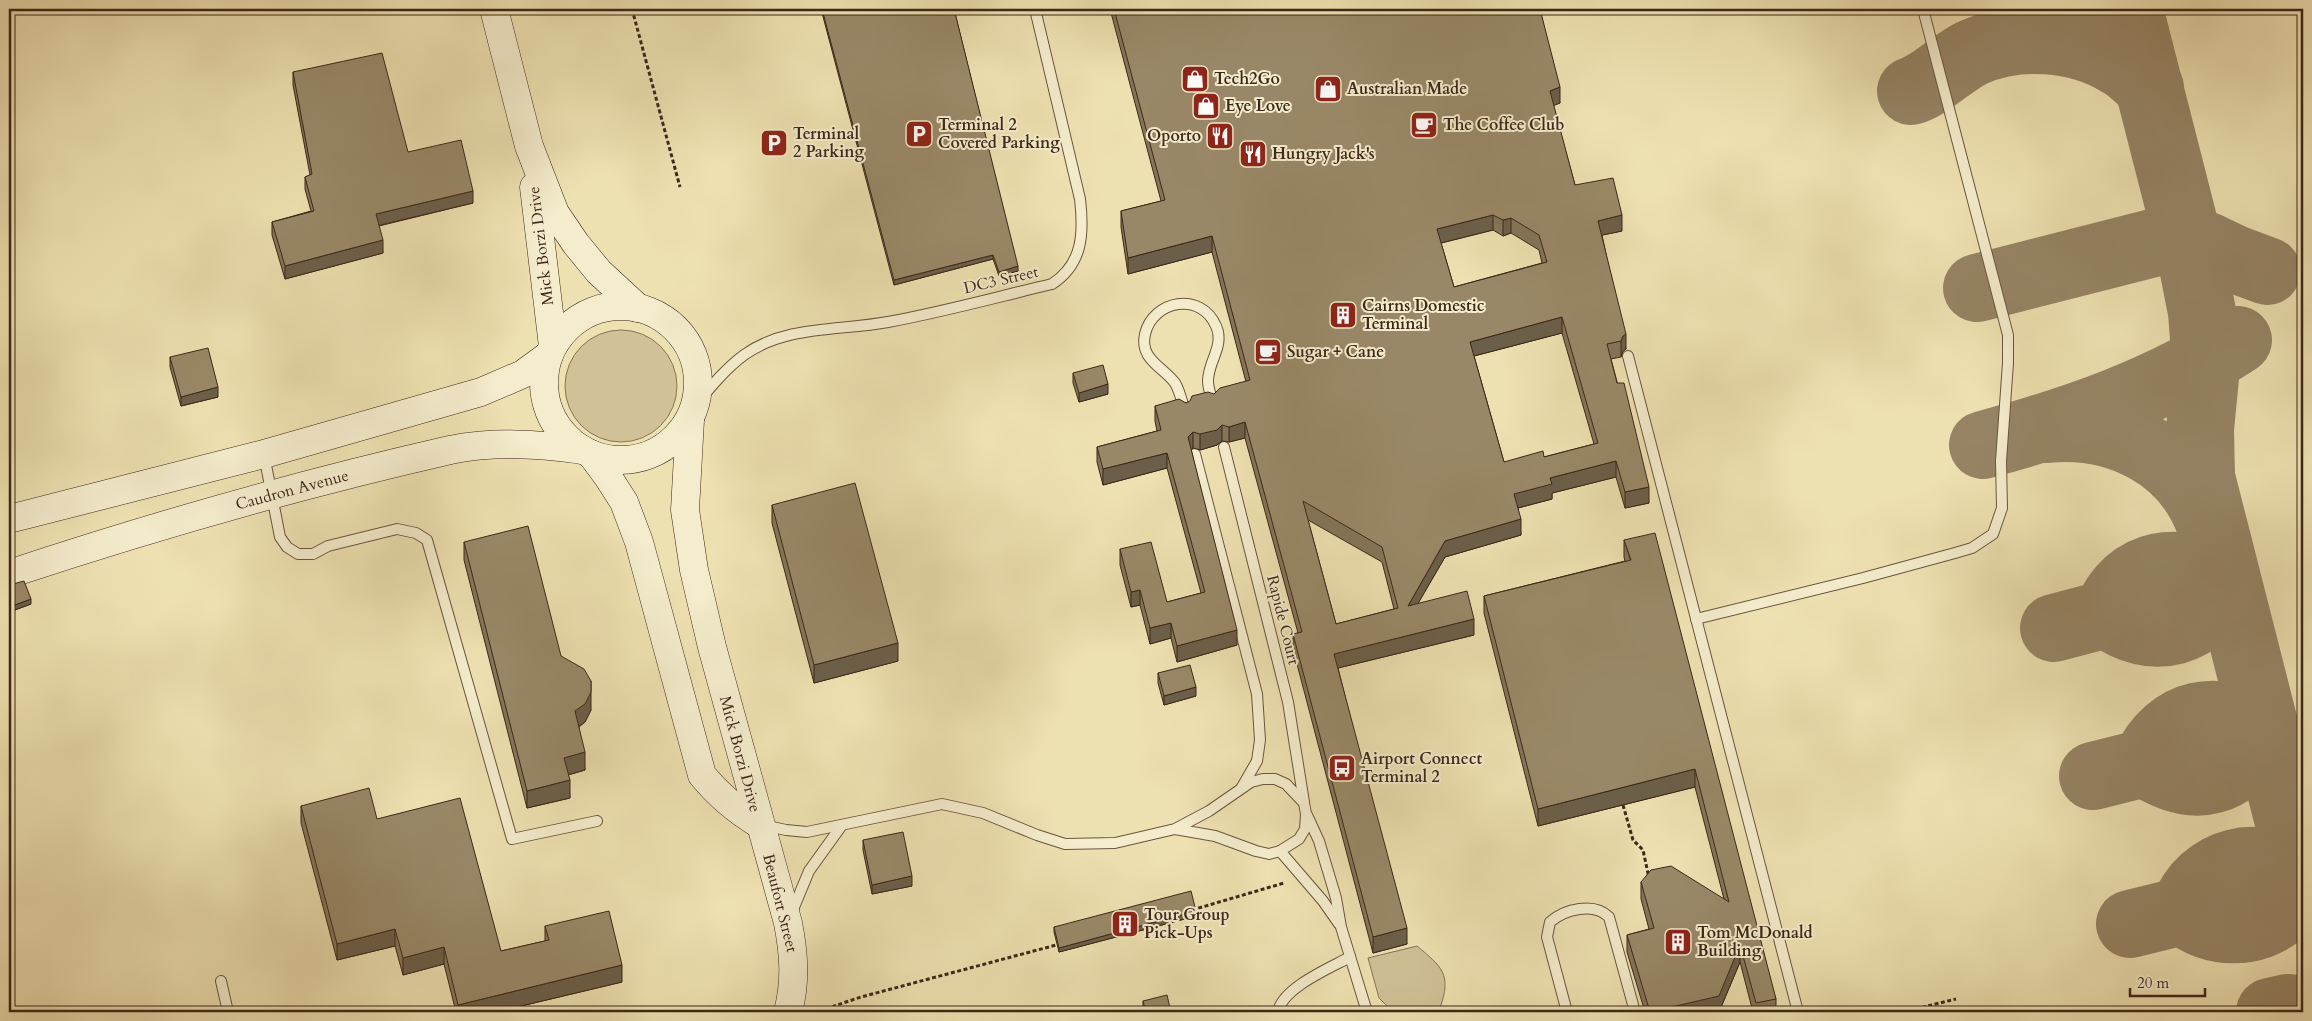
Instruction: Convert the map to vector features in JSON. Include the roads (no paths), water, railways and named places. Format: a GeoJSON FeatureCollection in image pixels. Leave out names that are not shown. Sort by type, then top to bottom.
{"type":"FeatureCollection","features":[{"type":"Feature","properties":{"kind":"street","name":"Mick Borzi Drive"},"geometry":{"type":"LineString","coordinates":[[494,9],[529,146],[549,199],[565,228],[599,272],[638,308]]}},
{"type":"Feature","properties":{"kind":"street","name":"Mick Borzi Drive"},"geometry":{"type":"LineString","coordinates":[[529,146],[541,235],[551,350]]}},
{"type":"Feature","properties":{"kind":"street"},"geometry":{"type":"LineString","coordinates":[[9,519],[264,454],[481,392],[522,374],[551,350],[568,327],[589,313],[613,307],[638,308],[664,320],[675,329],[688,346],[696,365],[698,386],[692,414],[677,437],[658,451],[636,459],[614,460],[587,452],[568,439],[556,425],[548,409],[544,391],[544,372],[551,350]]}},
{"type":"Feature","properties":{"kind":"street","name":"Mick Borzi Drive"},"geometry":{"type":"LineString","coordinates":[[692,414],[685,510],[692,562],[712,647],[759,824]]}},
{"type":"Feature","properties":{"kind":"street","name":"Caudron Avenue"},"geometry":{"type":"LineString","coordinates":[[9,574],[89,547],[271,495],[400,461],[475,445],[530,445],[587,452]]}},
{"type":"Feature","properties":{"kind":"street","name":"Mick Borzi Drive"},"geometry":{"type":"LineString","coordinates":[[587,452],[608,477],[624,502],[639,542],[702,775],[715,791],[736,810],[759,824]]}},
{"type":"Feature","properties":{"kind":"street","name":"Beaufort Street"},"geometry":{"type":"LineString","coordinates":[[759,824],[788,923],[794,954],[793,993],[788,1012]]}},
{"type":"Feature","properties":{"kind":"lane","name":"DC3 Street"},"geometry":{"type":"LineString","coordinates":[[692,414],[724,374],[745,354],[774,340],[798,332],[887,322],[1052,284],[1071,268],[1081,246],[1083,225],[1080,198],[1035,9]]}},
{"type":"Feature","properties":{"kind":"lane"},"geometry":{"type":"LineString","coordinates":[[1696,619],[1863,578],[1972,548],[1993,534],[1999,520],[2002,508],[2001,461],[2008,363],[2008,335],[1923,9]]}},
{"type":"Feature","properties":{"kind":"lane"},"geometry":{"type":"LineString","coordinates":[[1184,412],[1176,384],[1150,360],[1145,349],[1144,336],[1148,325],[1155,315],[1164,307],[1176,303],[1189,304],[1200,308],[1210,315],[1216,326],[1219,338],[1218,350],[1212,362],[1208,382],[1213,403]]}},
{"type":"Feature","properties":{"kind":"lane"},"geometry":{"type":"LineString","coordinates":[[1628,356],[1798,1012]]}},
{"type":"Feature","properties":{"kind":"lane","name":"Rapide Court"},"geometry":{"type":"LineString","coordinates":[[1224,447],[1288,702],[1306,814]]}},
{"type":"Feature","properties":{"kind":"lane"},"geometry":{"type":"LineString","coordinates":[[264,454],[280,537],[287,547],[298,554],[313,554],[328,546],[398,529],[416,533],[427,540],[512,839],[596,821]]}},
{"type":"Feature","properties":{"kind":"lane"},"geometry":{"type":"LineString","coordinates":[[1195,454],[1257,694],[1260,740],[1257,761],[1240,790]]}},
{"type":"Feature","properties":{"kind":"lane"},"geometry":{"type":"LineString","coordinates":[[759,824],[807,832],[942,804],[984,813],[1037,835],[1065,844],[1115,843],[1174,830],[1209,811],[1251,782],[1263,779],[1275,779],[1286,784],[1304,803]]}},
{"type":"Feature","properties":{"kind":"lane"},"geometry":{"type":"LineString","coordinates":[[1174,830],[1216,836],[1269,854],[1280,851],[1299,839],[1305,828],[1306,814]]}},
{"type":"Feature","properties":{"kind":"lane"},"geometry":{"type":"LineString","coordinates":[[1306,814],[1319,841],[1336,898],[1341,927],[1367,1012]]}},
{"type":"Feature","properties":{"kind":"lane"},"geometry":{"type":"LineString","coordinates":[[788,923],[809,871],[842,825]]}},
{"type":"Feature","properties":{"kind":"lane"},"geometry":{"type":"LineString","coordinates":[[1280,851],[1323,901],[1341,927]]}},
{"type":"Feature","properties":{"kind":"lane"},"geometry":{"type":"LineString","coordinates":[[1566,1012],[1547,937],[1550,922],[1557,916],[1591,907],[1602,910],[1609,917],[1635,1012]]}},
{"type":"Feature","properties":{"kind":"lane"},"geometry":{"type":"LineString","coordinates":[[1278,1012],[1287,995],[1310,979],[1350,957]]}},
{"type":"Feature","properties":{"kind":"lane"},"geometry":{"type":"LineString","coordinates":[[222,981],[228,1012]]}},
{"type":"Feature","properties":{"kind":"place","name":"Tech2Go"},"geometry":{"type":"Point","coordinates":[1195,79]}},
{"type":"Feature","properties":{"kind":"place","name":"Australian Made"},"geometry":{"type":"Point","coordinates":[1328,89]}},
{"type":"Feature","properties":{"kind":"place","name":"Eye Love"},"geometry":{"type":"Point","coordinates":[1206,106]}},
{"type":"Feature","properties":{"kind":"place","name":"The Coffee Club"},"geometry":{"type":"Point","coordinates":[1424,125]}},
{"type":"Feature","properties":{"kind":"place","name":"Terminal 2 Covered Parking"},"geometry":{"type":"Point","coordinates":[919,134]}},
{"type":"Feature","properties":{"kind":"place","name":"Oporto"},"geometry":{"type":"Point","coordinates":[1220,136]}},
{"type":"Feature","properties":{"kind":"place","name":"Terminal 2 Parking"},"geometry":{"type":"Point","coordinates":[774,143]}},
{"type":"Feature","properties":{"kind":"place","name":"Hungry Jack's"},"geometry":{"type":"Point","coordinates":[1253,154]}},
{"type":"Feature","properties":{"kind":"place","name":"Cairns Domestic Terminal"},"geometry":{"type":"Point","coordinates":[1343,315]}},
{"type":"Feature","properties":{"kind":"place","name":"Sugar + Cane"},"geometry":{"type":"Point","coordinates":[1268,352]}},
{"type":"Feature","properties":{"kind":"place","name":"Airport Connect Terminal 2"},"geometry":{"type":"Point","coordinates":[1342,768]}},
{"type":"Feature","properties":{"kind":"place","name":"Tour Group Pick-Ups"},"geometry":{"type":"Point","coordinates":[1125,924]}},
{"type":"Feature","properties":{"kind":"place","name":"Tom McDonald Building"},"geometry":{"type":"Point","coordinates":[1678,942]}}]}
